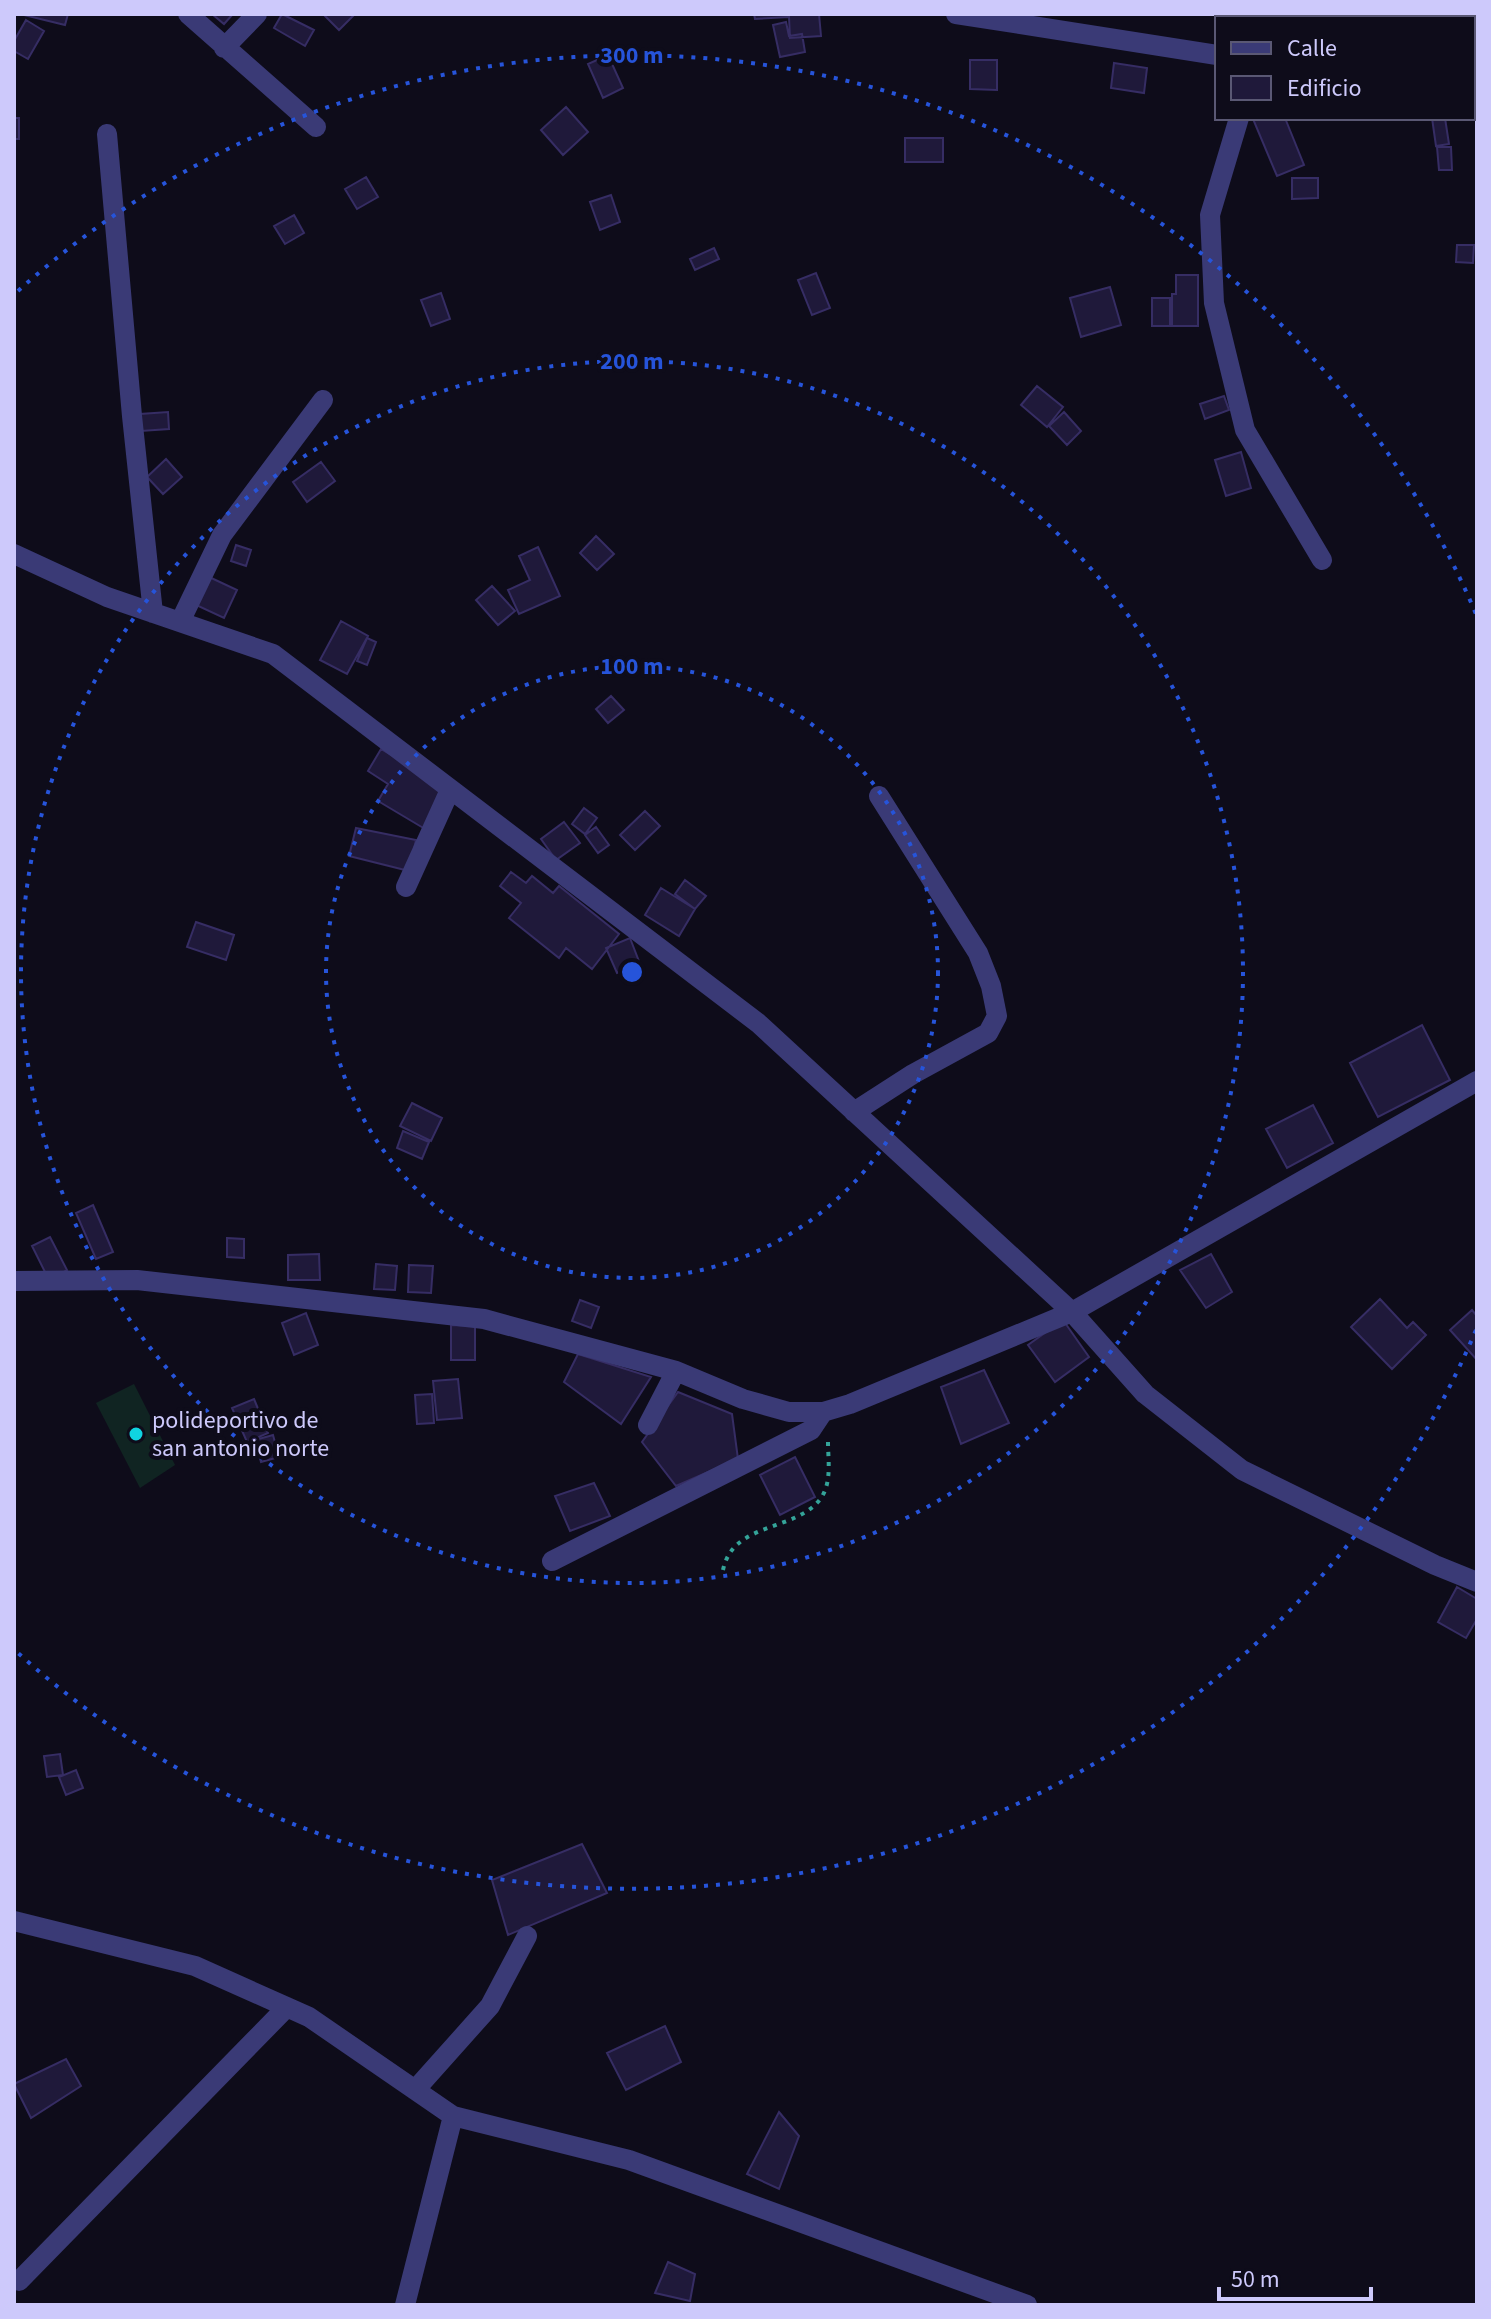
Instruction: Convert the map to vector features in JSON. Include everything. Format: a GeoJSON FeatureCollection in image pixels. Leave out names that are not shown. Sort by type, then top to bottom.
{"type":"FeatureCollection","features":[{"type":"Feature","properties":{"kind":"street"},"geometry":{"type":"LineString","coordinates":[[188,14],[316,127]]}},
{"type":"Feature","properties":{"kind":"street"},"geometry":{"type":"LineString","coordinates":[[224,48],[257,14]]}},
{"type":"Feature","properties":{"kind":"street"},"geometry":{"type":"LineString","coordinates":[[956,14],[1215,55]]}},
{"type":"Feature","properties":{"kind":"street"},"geometry":{"type":"LineString","coordinates":[[1238,120],[1210,215],[1214,303],[1245,430],[1322,560]]}},
{"type":"Feature","properties":{"kind":"street"},"geometry":{"type":"LineString","coordinates":[[107,134],[153,613]]}},
{"type":"Feature","properties":{"kind":"street"},"geometry":{"type":"LineString","coordinates":[[180,622],[222,535],[323,400]]}},
{"type":"Feature","properties":{"kind":"street"},"geometry":{"type":"LineString","coordinates":[[14,554],[107,597],[273,654],[758,1023],[1072,1312],[1145,1394],[1242,1470],[1435,1565],[1477,1582]]}},
{"type":"Feature","properties":{"kind":"street"},"geometry":{"type":"LineString","coordinates":[[406,887],[450,790]]}},
{"type":"Feature","properties":{"kind":"street"},"geometry":{"type":"LineString","coordinates":[[854,1112],[913,1074],[988,1033],[997,1016],[991,986],[978,953],[879,796]]}},
{"type":"Feature","properties":{"kind":"street"},"geometry":{"type":"LineString","coordinates":[[14,1281],[137,1280],[484,1319],[676,1371],[743,1399],[778,1409],[823,1412],[850,1404],[1072,1312],[1477,1081]]}},
{"type":"Feature","properties":{"kind":"street"},"geometry":{"type":"LineString","coordinates":[[648,1425],[676,1371]]}},
{"type":"Feature","properties":{"kind":"street"},"geometry":{"type":"LineString","coordinates":[[552,1561],[811,1430],[823,1412]]}},
{"type":"Feature","properties":{"kind":"street"},"geometry":{"type":"LineString","coordinates":[[14,1921],[195,1966],[309,2017],[453,2116],[629,2160],[1027,2305]]}},
{"type":"Feature","properties":{"kind":"street"},"geometry":{"type":"LineString","coordinates":[[415,2090],[490,2006],[527,1936]]}},
{"type":"Feature","properties":{"kind":"street"},"geometry":{"type":"LineString","coordinates":[[19,2281],[287,2007]]}},
{"type":"Feature","properties":{"kind":"street"},"geometry":{"type":"LineString","coordinates":[[405,2305],[453,2116]]}},
{"type":"Feature","properties":{"kind":"path"},"geometry":{"type":"LineString","coordinates":[[723,1570],[724,1562],[736,1546],[761,1529],[802,1515],[822,1498],[829,1476],[827,1424],[823,1412]]}},
{"type":"Feature","properties":{"kind":"green space","name":"polideportivo de san antonio norte"},"geometry":{"type":"Polygon","coordinates":[[[134,1384],[175,1465],[140,1488],[96,1403],[134,1384]]]}},
{"type":"Feature","properties":{"kind":"building"},"geometry":{"type":"Polygon","coordinates":[[[20,14],[68,14],[65,25],[20,14]]]}},
{"type":"Feature","properties":{"kind":"building"},"geometry":{"type":"Polygon","coordinates":[[[212,14],[233,14],[224,24],[212,14]]]}},
{"type":"Feature","properties":{"kind":"building"},"geometry":{"type":"Polygon","coordinates":[[[282,14],[314,30],[305,46],[274,28],[282,14]]]}},
{"type":"Feature","properties":{"kind":"building"},"geometry":{"type":"Polygon","coordinates":[[[323,14],[355,14],[339,30],[323,14]]]}},
{"type":"Feature","properties":{"kind":"building"},"geometry":{"type":"Polygon","coordinates":[[[754,14],[819,14],[821,36],[790,38],[789,17],[755,19],[754,14]]]}},
{"type":"Feature","properties":{"kind":"building"},"geometry":{"type":"Polygon","coordinates":[[[26,20],[44,31],[28,59],[14,51],[14,41],[26,20]]]}},
{"type":"Feature","properties":{"kind":"building"},"geometry":{"type":"Polygon","coordinates":[[[786,22],[789,36],[802,34],[805,52],[780,57],[773,25],[786,22]]]}},
{"type":"Feature","properties":{"kind":"building"},"geometry":{"type":"Polygon","coordinates":[[[608,55],[623,88],[603,98],[588,64],[608,55]]]}},
{"type":"Feature","properties":{"kind":"building"},"geometry":{"type":"Polygon","coordinates":[[[970,60],[997,60],[997,90],[970,89],[970,60]]]}},
{"type":"Feature","properties":{"kind":"building"},"geometry":{"type":"Polygon","coordinates":[[[1114,63],[1147,68],[1144,93],[1111,88],[1114,63]]]}},
{"type":"Feature","properties":{"kind":"building"},"geometry":{"type":"Polygon","coordinates":[[[566,107],[588,132],[563,155],[541,130],[566,107]]]}},
{"type":"Feature","properties":{"kind":"building"},"geometry":{"type":"Polygon","coordinates":[[[14,118],[19,118],[19,139],[14,139],[14,118]]]}},
{"type":"Feature","properties":{"kind":"building"},"geometry":{"type":"Polygon","coordinates":[[[1253,120],[1286,120],[1304,165],[1277,176],[1253,120]]]}},
{"type":"Feature","properties":{"kind":"building"},"geometry":{"type":"Polygon","coordinates":[[[1432,120],[1445,120],[1449,144],[1436,146],[1432,120]]]}},
{"type":"Feature","properties":{"kind":"building"},"geometry":{"type":"Polygon","coordinates":[[[905,138],[943,138],[943,162],[905,162],[905,138]]]}},
{"type":"Feature","properties":{"kind":"building"},"geometry":{"type":"Polygon","coordinates":[[[1437,147],[1451,147],[1452,170],[1439,170],[1437,147]]]}},
{"type":"Feature","properties":{"kind":"building"},"geometry":{"type":"Polygon","coordinates":[[[366,177],[378,197],[357,209],[345,189],[366,177]]]}},
{"type":"Feature","properties":{"kind":"building"},"geometry":{"type":"Polygon","coordinates":[[[1292,178],[1318,178],[1318,198],[1292,199],[1292,178]]]}},
{"type":"Feature","properties":{"kind":"building"},"geometry":{"type":"Polygon","coordinates":[[[611,195],[620,222],[600,230],[590,202],[611,195]]]}},
{"type":"Feature","properties":{"kind":"building"},"geometry":{"type":"Polygon","coordinates":[[[294,215],[304,233],[285,244],[274,226],[294,215]]]}},
{"type":"Feature","properties":{"kind":"building"},"geometry":{"type":"Polygon","coordinates":[[[1457,245],[1474,245],[1473,263],[1456,262],[1457,245]]]}},
{"type":"Feature","properties":{"kind":"building"},"geometry":{"type":"Polygon","coordinates":[[[714,248],[719,259],[695,270],[690,259],[714,248]]]}},
{"type":"Feature","properties":{"kind":"building"},"geometry":{"type":"Polygon","coordinates":[[[816,273],[830,308],[812,315],[798,280],[816,273]]]}},
{"type":"Feature","properties":{"kind":"building"},"geometry":{"type":"Polygon","coordinates":[[[1176,275],[1198,275],[1198,326],[1172,326],[1172,294],[1176,294],[1176,275]]]}},
{"type":"Feature","properties":{"kind":"building"},"geometry":{"type":"Polygon","coordinates":[[[1110,287],[1121,325],[1081,337],[1070,298],[1110,287]]]}},
{"type":"Feature","properties":{"kind":"building"},"geometry":{"type":"Polygon","coordinates":[[[441,293],[450,319],[431,326],[421,300],[441,293]]]}},
{"type":"Feature","properties":{"kind":"building"},"geometry":{"type":"Polygon","coordinates":[[[1152,298],[1170,298],[1170,326],[1152,326],[1152,298]]]}},
{"type":"Feature","properties":{"kind":"building"},"geometry":{"type":"Polygon","coordinates":[[[1037,386],[1063,407],[1047,427],[1021,405],[1037,386]]]}},
{"type":"Feature","properties":{"kind":"building"},"geometry":{"type":"Polygon","coordinates":[[[1224,396],[1229,410],[1205,419],[1200,404],[1224,396]]]}},
{"type":"Feature","properties":{"kind":"building"},"geometry":{"type":"Polygon","coordinates":[[[168,412],[169,429],[141,431],[140,414],[168,412]]]}},
{"type":"Feature","properties":{"kind":"building"},"geometry":{"type":"Polygon","coordinates":[[[1064,412],[1081,431],[1067,445],[1049,426],[1064,412]]]}},
{"type":"Feature","properties":{"kind":"building"},"geometry":{"type":"Polygon","coordinates":[[[1241,452],[1251,488],[1226,496],[1215,460],[1241,452]]]}},
{"type":"Feature","properties":{"kind":"building"},"geometry":{"type":"Polygon","coordinates":[[[166,459],[182,477],[163,494],[147,477],[166,459]]]}},
{"type":"Feature","properties":{"kind":"building"},"geometry":{"type":"Polygon","coordinates":[[[321,462],[335,481],[307,502],[293,482],[321,462]]]}},
{"type":"Feature","properties":{"kind":"building"},"geometry":{"type":"Polygon","coordinates":[[[596,536],[614,554],[597,570],[580,553],[596,536]]]}},
{"type":"Feature","properties":{"kind":"building"},"geometry":{"type":"Polygon","coordinates":[[[236,545],[251,550],[246,566],[231,561],[236,545]]]}},
{"type":"Feature","properties":{"kind":"building"},"geometry":{"type":"Polygon","coordinates":[[[538,547],[560,596],[519,614],[508,590],[530,580],[519,556],[538,547]]]}},
{"type":"Feature","properties":{"kind":"building"},"geometry":{"type":"Polygon","coordinates":[[[207,576],[237,590],[224,618],[194,604],[207,576]]]}},
{"type":"Feature","properties":{"kind":"building"},"geometry":{"type":"Polygon","coordinates":[[[492,586],[515,611],[498,625],[476,600],[492,586]]]}},
{"type":"Feature","properties":{"kind":"building"},"geometry":{"type":"Polygon","coordinates":[[[341,621],[368,636],[347,674],[320,660],[341,621]]]}},
{"type":"Feature","properties":{"kind":"building"},"geometry":{"type":"Polygon","coordinates":[[[367,638],[376,642],[367,665],[357,661],[367,638]]]}},
{"type":"Feature","properties":{"kind":"building"},"geometry":{"type":"Polygon","coordinates":[[[611,696],[624,710],[608,723],[596,709],[611,696]]]}},
{"type":"Feature","properties":{"kind":"building"},"geometry":{"type":"Polygon","coordinates":[[[381,749],[449,789],[425,829],[378,801],[388,784],[368,771],[381,749]]]}},
{"type":"Feature","properties":{"kind":"building"},"geometry":{"type":"Polygon","coordinates":[[[584,808],[597,818],[585,834],[572,824],[584,808]]]}},
{"type":"Feature","properties":{"kind":"building"},"geometry":{"type":"Polygon","coordinates":[[[645,811],[660,826],[635,850],[620,835],[645,811]]]}},
{"type":"Feature","properties":{"kind":"building"},"geometry":{"type":"Polygon","coordinates":[[[564,822],[580,843],[556,860],[541,839],[564,822]]]}},
{"type":"Feature","properties":{"kind":"building"},"geometry":{"type":"Polygon","coordinates":[[[596,827],[609,845],[598,853],[585,835],[596,827]]]}},
{"type":"Feature","properties":{"kind":"building"},"geometry":{"type":"Polygon","coordinates":[[[356,828],[416,840],[409,871],[349,856],[356,828]]]}},
{"type":"Feature","properties":{"kind":"building"},"geometry":{"type":"Polygon","coordinates":[[[511,872],[526,883],[532,876],[553,893],[559,886],[619,934],[592,969],[566,948],[559,958],[509,918],[521,903],[500,886],[511,872]]]}},
{"type":"Feature","properties":{"kind":"building"},"geometry":{"type":"Polygon","coordinates":[[[685,880],[706,896],[695,909],[675,894],[685,880]]]}},
{"type":"Feature","properties":{"kind":"building"},"geometry":{"type":"Polygon","coordinates":[[[661,888],[695,909],[679,936],[645,915],[661,888]]]}},
{"type":"Feature","properties":{"kind":"building"},"geometry":{"type":"Polygon","coordinates":[[[196,922],[234,935],[226,960],[187,947],[196,922]]]}},
{"type":"Feature","properties":{"kind":"building"},"geometry":{"type":"Polygon","coordinates":[[[630,938],[640,964],[617,973],[606,948],[630,938]]]}},
{"type":"Feature","properties":{"kind":"building"},"geometry":{"type":"Polygon","coordinates":[[[1422,1025],[1450,1080],[1378,1117],[1350,1063],[1422,1025]]]}},
{"type":"Feature","properties":{"kind":"building"},"geometry":{"type":"Polygon","coordinates":[[[412,1103],[442,1118],[431,1141],[400,1126],[412,1103]]]}},
{"type":"Feature","properties":{"kind":"building"},"geometry":{"type":"Polygon","coordinates":[[[1313,1105],[1333,1143],[1287,1168],[1266,1129],[1313,1105]]]}},
{"type":"Feature","properties":{"kind":"building"},"geometry":{"type":"Polygon","coordinates":[[[403,1131],[429,1142],[422,1159],[397,1148],[403,1131]]]}},
{"type":"Feature","properties":{"kind":"building"},"geometry":{"type":"Polygon","coordinates":[[[93,1205],[113,1252],[96,1259],[76,1213],[93,1205]]]}},
{"type":"Feature","properties":{"kind":"building"},"geometry":{"type":"Polygon","coordinates":[[[50,1237],[67,1270],[49,1280],[32,1246],[50,1237]]]}},
{"type":"Feature","properties":{"kind":"building"},"geometry":{"type":"Polygon","coordinates":[[[227,1238],[244,1239],[244,1258],[227,1257],[227,1238]]]}},
{"type":"Feature","properties":{"kind":"building"},"geometry":{"type":"Polygon","coordinates":[[[319,1254],[320,1280],[288,1280],[288,1255],[319,1254]]]}},
{"type":"Feature","properties":{"kind":"building"},"geometry":{"type":"Polygon","coordinates":[[[1211,1254],[1232,1292],[1206,1308],[1180,1270],[1211,1254]]]}},
{"type":"Feature","properties":{"kind":"building"},"geometry":{"type":"Polygon","coordinates":[[[376,1264],[397,1266],[395,1290],[374,1289],[376,1264]]]}},
{"type":"Feature","properties":{"kind":"building"},"geometry":{"type":"Polygon","coordinates":[[[409,1265],[433,1266],[431,1293],[408,1292],[409,1265]]]}},
{"type":"Feature","properties":{"kind":"building"},"geometry":{"type":"Polygon","coordinates":[[[1380,1299],[1407,1328],[1413,1322],[1426,1335],[1392,1369],[1351,1327],[1380,1299]]]}},
{"type":"Feature","properties":{"kind":"building"},"geometry":{"type":"Polygon","coordinates":[[[580,1300],[599,1307],[591,1328],[572,1321],[580,1300]]]}},
{"type":"Feature","properties":{"kind":"building"},"geometry":{"type":"Polygon","coordinates":[[[1472,1310],[1477,1316],[1477,1360],[1450,1330],[1472,1310]]]}},
{"type":"Feature","properties":{"kind":"building"},"geometry":{"type":"Polygon","coordinates":[[[306,1313],[318,1345],[294,1355],[282,1323],[306,1313]]]}},
{"type":"Feature","properties":{"kind":"building"},"geometry":{"type":"Polygon","coordinates":[[[1063,1320],[1089,1357],[1055,1382],[1028,1345],[1063,1320]]]}},
{"type":"Feature","properties":{"kind":"building"},"geometry":{"type":"Polygon","coordinates":[[[451,1325],[475,1326],[475,1360],[451,1360],[451,1325]]]}},
{"type":"Feature","properties":{"kind":"building"},"geometry":{"type":"Polygon","coordinates":[[[578,1354],[651,1377],[621,1424],[564,1382],[578,1354]]]}},
{"type":"Feature","properties":{"kind":"building"},"geometry":{"type":"Polygon","coordinates":[[[984,1370],[1009,1423],[961,1444],[941,1387],[984,1370]]]}},
{"type":"Feature","properties":{"kind":"building"},"geometry":{"type":"Polygon","coordinates":[[[458,1379],[462,1418],[437,1420],[433,1381],[458,1379]]]}},
{"type":"Feature","properties":{"kind":"building"},"geometry":{"type":"Polygon","coordinates":[[[678,1392],[732,1414],[738,1459],[676,1486],[642,1442],[678,1392]]]}},
{"type":"Feature","properties":{"kind":"building"},"geometry":{"type":"Polygon","coordinates":[[[432,1394],[434,1423],[417,1424],[415,1395],[432,1394]]]}},
{"type":"Feature","properties":{"kind":"building"},"geometry":{"type":"Polygon","coordinates":[[[254,1399],[268,1433],[247,1442],[232,1408],[254,1399]]]}},
{"type":"Feature","properties":{"kind":"building"},"geometry":{"type":"Polygon","coordinates":[[[273,1435],[279,1457],[261,1462],[255,1440],[273,1435]]]}},
{"type":"Feature","properties":{"kind":"building"},"geometry":{"type":"Polygon","coordinates":[[[795,1457],[815,1497],[780,1515],[760,1475],[795,1457]]]}},
{"type":"Feature","properties":{"kind":"building"},"geometry":{"type":"Polygon","coordinates":[[[594,1483],[610,1516],[570,1531],[555,1496],[594,1483]]]}},
{"type":"Feature","properties":{"kind":"building"},"geometry":{"type":"Polygon","coordinates":[[[1457,1587],[1477,1599],[1477,1619],[1466,1638],[1438,1622],[1457,1587]]]}},
{"type":"Feature","properties":{"kind":"building"},"geometry":{"type":"Polygon","coordinates":[[[60,1754],[63,1775],[47,1777],[44,1756],[60,1754]]]}},
{"type":"Feature","properties":{"kind":"building"},"geometry":{"type":"Polygon","coordinates":[[[76,1770],[83,1788],[66,1795],[59,1777],[76,1770]]]}},
{"type":"Feature","properties":{"kind":"building"},"geometry":{"type":"Polygon","coordinates":[[[582,1844],[607,1893],[508,1935],[492,1880],[582,1844]]]}},
{"type":"Feature","properties":{"kind":"building"},"geometry":{"type":"Polygon","coordinates":[[[665,2026],[681,2062],[626,2090],[607,2053],[665,2026]]]}},
{"type":"Feature","properties":{"kind":"building"},"geometry":{"type":"Polygon","coordinates":[[[66,2059],[81,2086],[31,2118],[14,2084],[66,2059]]]}},
{"type":"Feature","properties":{"kind":"building"},"geometry":{"type":"Polygon","coordinates":[[[779,2112],[799,2136],[779,2189],[747,2174],[779,2112]]]}},
{"type":"Feature","properties":{"kind":"building"},"geometry":{"type":"Polygon","coordinates":[[[668,2262],[695,2274],[690,2301],[655,2293],[668,2262]]]}},
{"type":"Feature","properties":{"kind":"place","name":"polideportivo de san antonio norte"},"geometry":{"type":"Point","coordinates":[136,1434]}}]}
